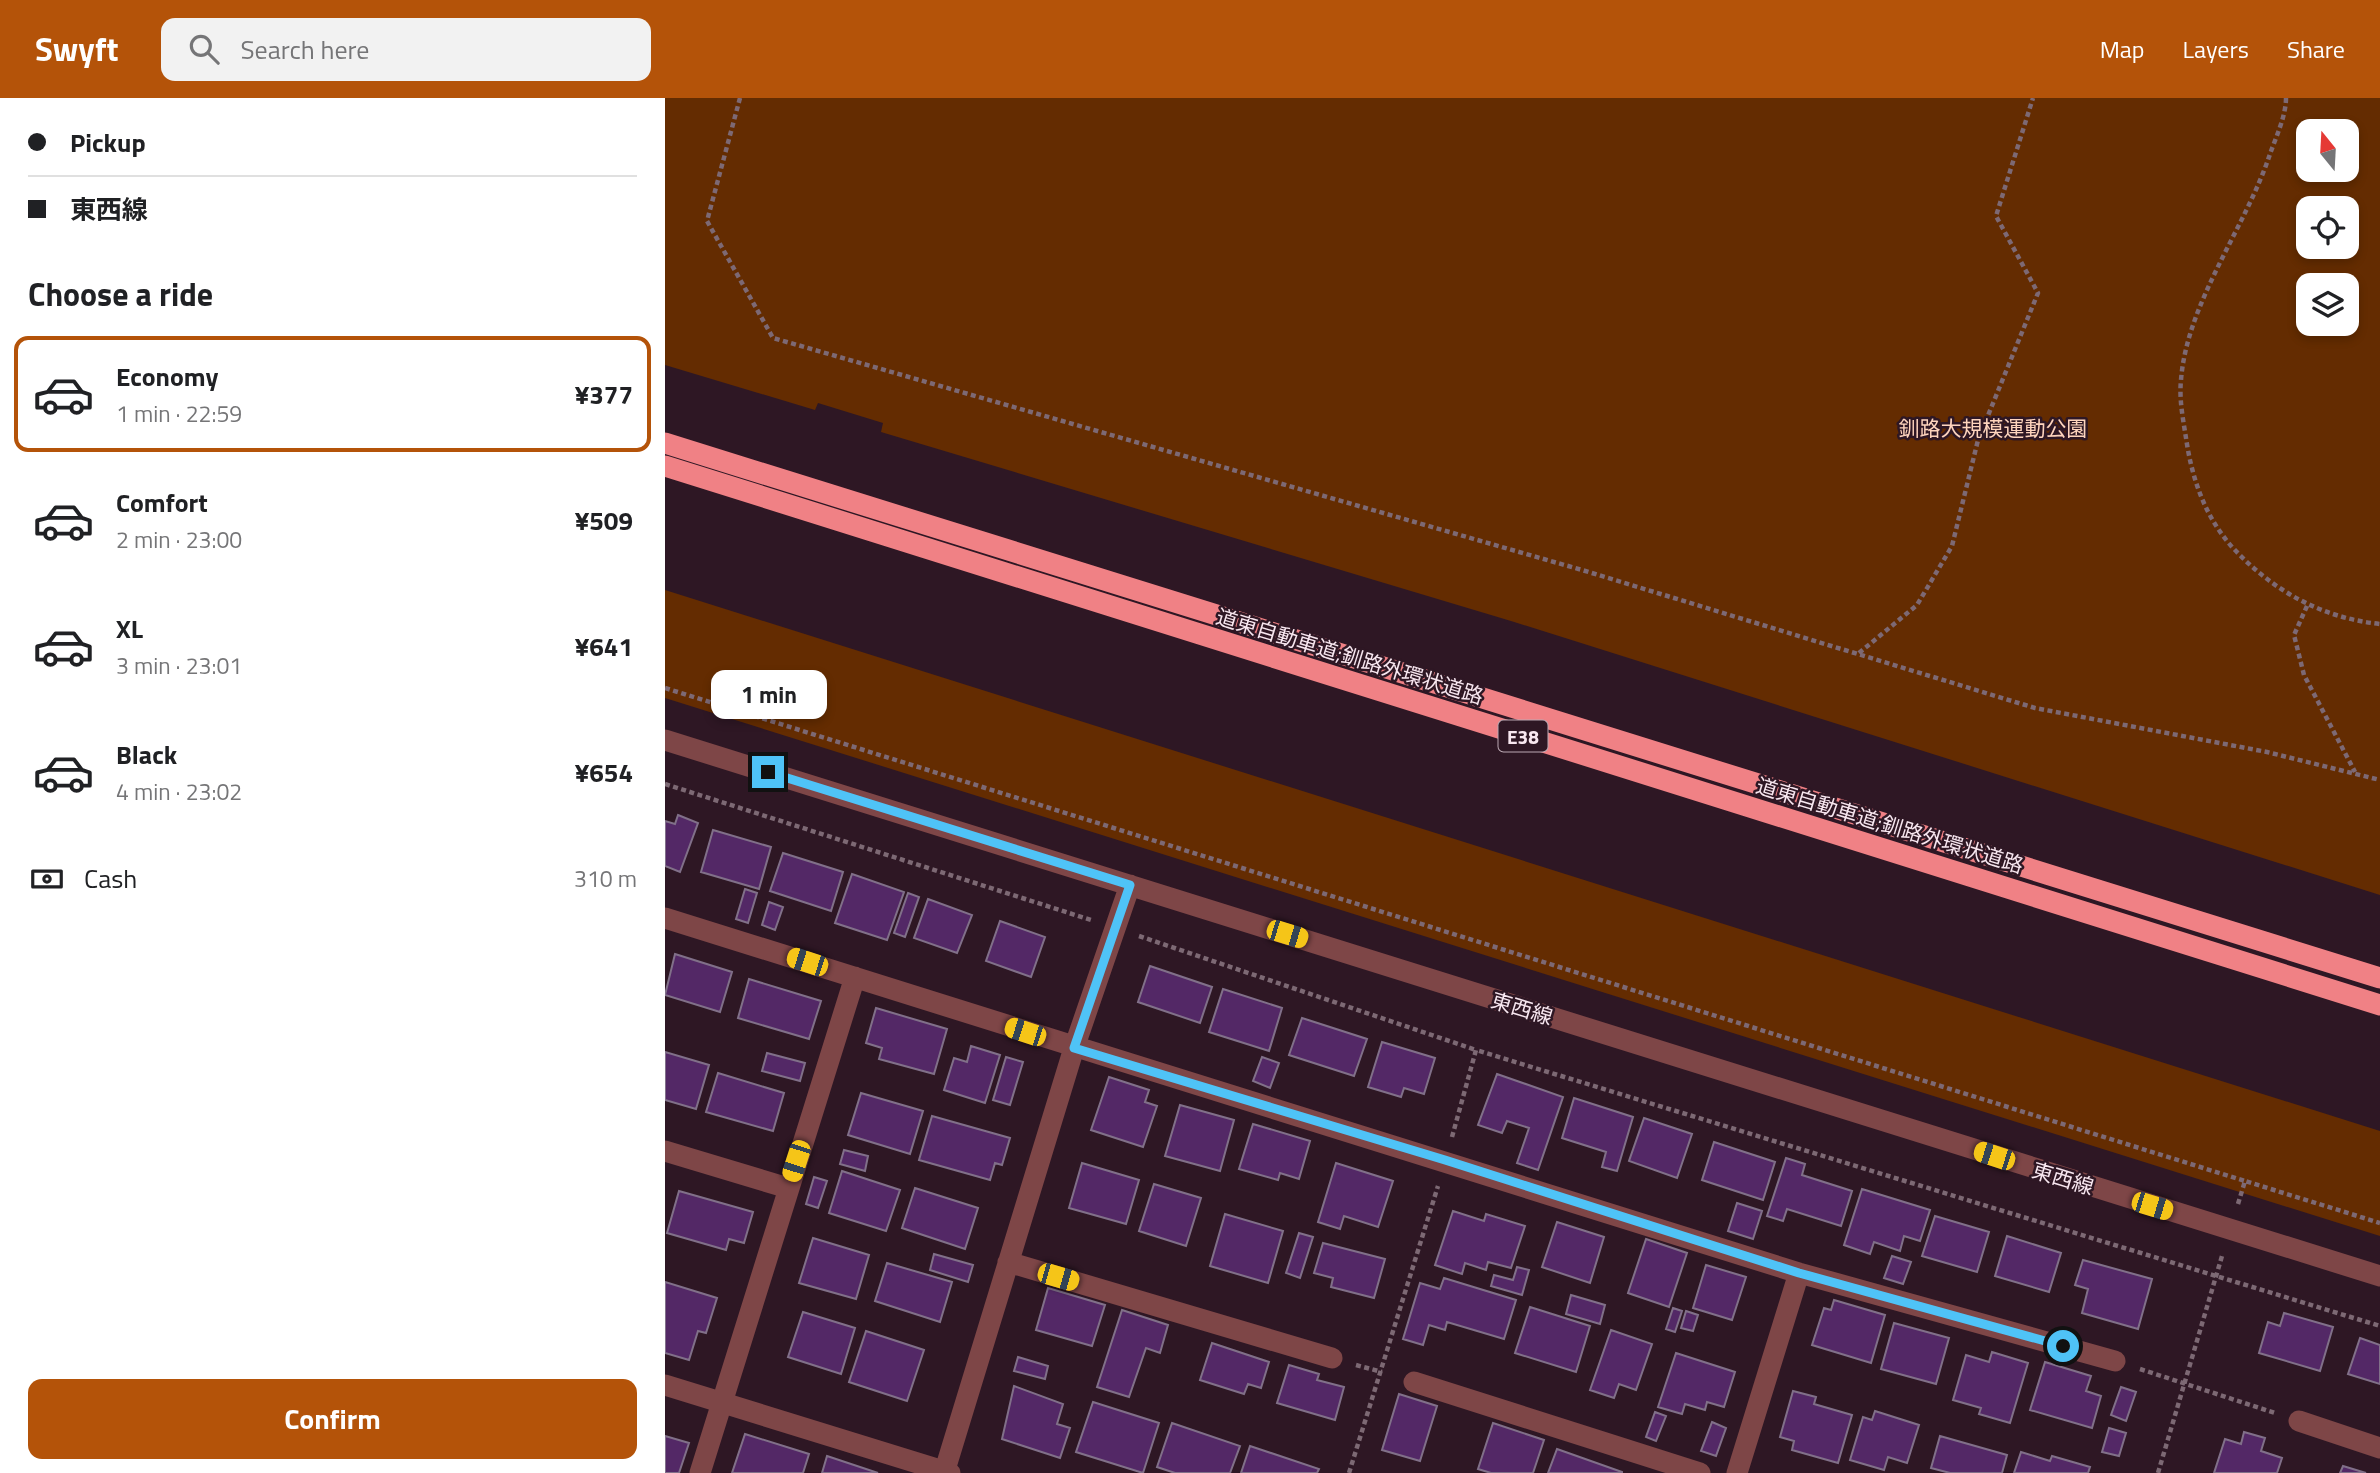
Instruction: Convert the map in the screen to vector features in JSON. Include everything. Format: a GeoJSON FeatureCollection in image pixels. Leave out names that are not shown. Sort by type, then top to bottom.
{"type":"FeatureCollection","features":[{"type":"Feature","properties":{"kind":"highway","name":"道東自動車道;釧路外環状道路"},"geometry":{"type":"LineString","coordinates":[[665,443],[2380,978]]}},
{"type":"Feature","properties":{"kind":"highway","name":"道東自動車道;釧路外環状道路"},"geometry":{"type":"LineString","coordinates":[[665,466],[2380,1005]]}},
{"type":"Feature","properties":{"kind":"street","name":"東西線"},"geometry":{"type":"LineString","coordinates":[[665,740],[2380,1276]]}},
{"type":"Feature","properties":{"kind":"street"},"geometry":{"type":"LineString","coordinates":[[665,1385],[947,1472],[1074,1048],[1130,885]]}},
{"type":"Feature","properties":{"kind":"street"},"geometry":{"type":"LineString","coordinates":[[665,918],[1799,1273],[2115,1361]]}},
{"type":"Feature","properties":{"kind":"street"},"geometry":{"type":"LineString","coordinates":[[700,1473],[855,977]]}},
{"type":"Feature","properties":{"kind":"street"},"geometry":{"type":"LineString","coordinates":[[665,1151],[787,1188]]}},
{"type":"Feature","properties":{"kind":"street"},"geometry":{"type":"LineString","coordinates":[[1008,1262],[1332,1358]]}},
{"type":"Feature","properties":{"kind":"street"},"geometry":{"type":"LineString","coordinates":[[1737,1473],[1799,1273]]}},
{"type":"Feature","properties":{"kind":"street"},"geometry":{"type":"LineString","coordinates":[[1414,1382],[1700,1473]]}},
{"type":"Feature","properties":{"kind":"street"},"geometry":{"type":"LineString","coordinates":[[2299,1421],[2380,1448]]}},
{"type":"Feature","properties":{"kind":"path"},"geometry":{"type":"LineString","coordinates":[[740,98],[707,221],[773,338],[1569,566],[2035,708],[2267,752],[2380,780]]}},
{"type":"Feature","properties":{"kind":"path"},"geometry":{"type":"LineString","coordinates":[[1859,653],[1917,605],[1952,546],[1978,440],[2038,293],[1996,216],[2033,98]]}},
{"type":"Feature","properties":{"kind":"path"},"geometry":{"type":"LineString","coordinates":[[2286,98],[2263,176],[2213,278],[2187,349],[2181,380],[2182,407],[2192,475],[2201,500],[2224,537],[2253,570],[2307,606],[2358,621],[2380,624]]}},
{"type":"Feature","properties":{"kind":"path"},"geometry":{"type":"LineString","coordinates":[[2307,606],[2294,635],[2304,675],[2355,773]]}},
{"type":"Feature","properties":{"kind":"path"},"geometry":{"type":"LineString","coordinates":[[665,688],[2380,1223]]}},
{"type":"Feature","properties":{"kind":"path"},"geometry":{"type":"LineString","coordinates":[[665,784],[1115,928],[1476,1050],[2380,1326]]}},
{"type":"Feature","properties":{"kind":"path"},"geometry":{"type":"LineString","coordinates":[[1349,1473],[1382,1372],[1476,1050]]}},
{"type":"Feature","properties":{"kind":"path"},"geometry":{"type":"LineString","coordinates":[[2158,1473],[2245,1181]]}},
{"type":"Feature","properties":{"kind":"path"},"geometry":{"type":"LineString","coordinates":[[1332,1358],[1414,1382]]}},
{"type":"Feature","properties":{"kind":"path"},"geometry":{"type":"LineString","coordinates":[[2115,1361],[2299,1421]]}},
{"type":"Feature","properties":{"kind":"green space","name":"釧路大規模運動公園"},"geometry":{"type":"Polygon","coordinates":[[[665,98],[2380,98],[2380,895],[1511,621],[881,432],[883,423],[818,403],[815,410],[665,365],[665,98]]]}},
{"type":"Feature","properties":{"kind":"green space"},"geometry":{"type":"Polygon","coordinates":[[[665,590],[2380,1131],[2380,1236],[665,698],[665,590]]]}},
{"type":"Feature","properties":{"kind":"building"},"geometry":{"type":"Polygon","coordinates":[[[678,815],[698,823],[680,872],[665,866],[665,821],[675,824],[678,815]]]}},
{"type":"Feature","properties":{"kind":"building"},"geometry":{"type":"Polygon","coordinates":[[[713,830],[771,847],[759,889],[701,872],[713,830]]]}},
{"type":"Feature","properties":{"kind":"building"},"geometry":{"type":"Polygon","coordinates":[[[783,853],[843,872],[831,911],[770,891],[783,853]]]}},
{"type":"Feature","properties":{"kind":"building"},"geometry":{"type":"Polygon","coordinates":[[[852,874],[904,892],[887,940],[835,923],[852,874]]]}},
{"type":"Feature","properties":{"kind":"building"},"geometry":{"type":"Polygon","coordinates":[[[745,889],[757,893],[748,923],[736,919],[745,889]]]}},
{"type":"Feature","properties":{"kind":"building"},"geometry":{"type":"Polygon","coordinates":[[[908,893],[919,897],[905,937],[894,933],[908,893]]]}},
{"type":"Feature","properties":{"kind":"building"},"geometry":{"type":"Polygon","coordinates":[[[928,899],[972,915],[957,953],[914,938],[928,899]]]}},
{"type":"Feature","properties":{"kind":"building"},"geometry":{"type":"Polygon","coordinates":[[[769,902],[783,907],[775,930],[762,925],[769,902]]]}},
{"type":"Feature","properties":{"kind":"building"},"geometry":{"type":"Polygon","coordinates":[[[1000,921],[1045,937],[1031,977],[986,961],[1000,921]]]}},
{"type":"Feature","properties":{"kind":"building"},"geometry":{"type":"Polygon","coordinates":[[[675,954],[732,972],[720,1012],[665,995],[675,954]]]}},
{"type":"Feature","properties":{"kind":"building"},"geometry":{"type":"Polygon","coordinates":[[[1150,966],[1212,987],[1200,1023],[1138,1002],[1150,966]]]}},
{"type":"Feature","properties":{"kind":"building"},"geometry":{"type":"Polygon","coordinates":[[[749,979],[821,1001],[809,1039],[738,1018],[749,979]]]}},
{"type":"Feature","properties":{"kind":"building"},"geometry":{"type":"Polygon","coordinates":[[[1223,989],[1282,1008],[1269,1051],[1209,1032],[1223,989]]]}},
{"type":"Feature","properties":{"kind":"building"},"geometry":{"type":"Polygon","coordinates":[[[876,1008],[947,1029],[934,1074],[879,1059],[882,1048],[866,1043],[876,1008]]]}},
{"type":"Feature","properties":{"kind":"building"},"geometry":{"type":"Polygon","coordinates":[[[1302,1018],[1367,1039],[1354,1076],[1289,1055],[1302,1018]]]}},
{"type":"Feature","properties":{"kind":"building"},"geometry":{"type":"Polygon","coordinates":[[[1382,1042],[1435,1058],[1424,1094],[1404,1088],[1401,1097],[1368,1087],[1382,1042]]]}},
{"type":"Feature","properties":{"kind":"building"},"geometry":{"type":"Polygon","coordinates":[[[971,1046],[1000,1055],[985,1103],[944,1090],[954,1058],[967,1062],[971,1046]]]}},
{"type":"Feature","properties":{"kind":"building"},"geometry":{"type":"Polygon","coordinates":[[[665,1052],[709,1065],[696,1109],[665,1100],[665,1052]]]}},
{"type":"Feature","properties":{"kind":"building"},"geometry":{"type":"Polygon","coordinates":[[[767,1053],[805,1063],[800,1081],[762,1071],[767,1053]]]}},
{"type":"Feature","properties":{"kind":"building"},"geometry":{"type":"Polygon","coordinates":[[[1006,1057],[1023,1062],[1010,1105],[993,1100],[1006,1057]]]}},
{"type":"Feature","properties":{"kind":"building"},"geometry":{"type":"Polygon","coordinates":[[[1262,1057],[1279,1063],[1270,1088],[1253,1081],[1262,1057]]]}},
{"type":"Feature","properties":{"kind":"building"},"geometry":{"type":"Polygon","coordinates":[[[718,1073],[784,1093],[773,1131],[706,1112],[718,1073]]]}},
{"type":"Feature","properties":{"kind":"building"},"geometry":{"type":"Polygon","coordinates":[[[1497,1074],[1563,1097],[1538,1170],[1517,1163],[1529,1128],[1507,1121],[1502,1133],[1478,1125],[1497,1074]]]}},
{"type":"Feature","properties":{"kind":"building"},"geometry":{"type":"Polygon","coordinates":[[[1109,1077],[1149,1090],[1145,1102],[1157,1106],[1143,1147],[1091,1130],[1109,1077]]]}},
{"type":"Feature","properties":{"kind":"building"},"geometry":{"type":"Polygon","coordinates":[[[861,1093],[923,1111],[910,1154],[848,1135],[861,1093]]]}},
{"type":"Feature","properties":{"kind":"building"},"geometry":{"type":"Polygon","coordinates":[[[1574,1098],[1633,1117],[1617,1171],[1602,1167],[1606,1152],[1562,1138],[1574,1098]]]}},
{"type":"Feature","properties":{"kind":"building"},"geometry":{"type":"Polygon","coordinates":[[[1180,1105],[1234,1120],[1220,1171],[1165,1156],[1180,1105]]]}},
{"type":"Feature","properties":{"kind":"building"},"geometry":{"type":"Polygon","coordinates":[[[932,1116],[1010,1138],[1002,1165],[995,1163],[990,1180],[919,1160],[932,1116]]]}},
{"type":"Feature","properties":{"kind":"building"},"geometry":{"type":"Polygon","coordinates":[[[1644,1118],[1692,1134],[1677,1178],[1629,1161],[1644,1118]]]}},
{"type":"Feature","properties":{"kind":"building"},"geometry":{"type":"Polygon","coordinates":[[[1253,1124],[1310,1141],[1299,1179],[1280,1173],[1278,1180],[1239,1169],[1253,1124]]]}},
{"type":"Feature","properties":{"kind":"building"},"geometry":{"type":"Polygon","coordinates":[[[1714,1142],[1775,1162],[1763,1200],[1702,1180],[1714,1142]]]}},
{"type":"Feature","properties":{"kind":"building"},"geometry":{"type":"Polygon","coordinates":[[[844,1150],[868,1156],[865,1171],[840,1164],[844,1150]]]}},
{"type":"Feature","properties":{"kind":"building"},"geometry":{"type":"Polygon","coordinates":[[[1786,1158],[1805,1164],[1802,1175],[1852,1191],[1841,1226],[1787,1209],[1783,1221],[1767,1216],[1786,1158]]]}},
{"type":"Feature","properties":{"kind":"building"},"geometry":{"type":"Polygon","coordinates":[[[1082,1163],[1139,1180],[1126,1224],[1069,1208],[1082,1163]]]}},
{"type":"Feature","properties":{"kind":"building"},"geometry":{"type":"Polygon","coordinates":[[[1336,1163],[1393,1181],[1378,1227],[1344,1216],[1340,1229],[1318,1222],[1336,1163]]]}},
{"type":"Feature","properties":{"kind":"building"},"geometry":{"type":"Polygon","coordinates":[[[842,1171],[900,1190],[886,1231],[829,1213],[842,1171]]]}},
{"type":"Feature","properties":{"kind":"building"},"geometry":{"type":"Polygon","coordinates":[[[814,1177],[827,1181],[818,1208],[806,1204],[814,1177]]]}},
{"type":"Feature","properties":{"kind":"building"},"geometry":{"type":"Polygon","coordinates":[[[1154,1184],[1201,1198],[1186,1246],[1139,1231],[1154,1184]]]}},
{"type":"Feature","properties":{"kind":"building"},"geometry":{"type":"Polygon","coordinates":[[[915,1188],[978,1208],[965,1249],[902,1228],[915,1188]]]}},
{"type":"Feature","properties":{"kind":"building"},"geometry":{"type":"Polygon","coordinates":[[[1862,1189],[1930,1210],[1920,1241],[1904,1236],[1900,1251],[1874,1242],[1870,1254],[1844,1245],[1862,1189]]]}},
{"type":"Feature","properties":{"kind":"building"},"geometry":{"type":"Polygon","coordinates":[[[679,1191],[753,1212],[744,1243],[729,1239],[726,1250],[667,1233],[679,1191]]]}},
{"type":"Feature","properties":{"kind":"building"},"geometry":{"type":"Polygon","coordinates":[[[1737,1203],[1762,1211],[1753,1239],[1728,1231],[1737,1203]]]}},
{"type":"Feature","properties":{"kind":"building"},"geometry":{"type":"Polygon","coordinates":[[[1453,1211],[1484,1221],[1486,1214],[1525,1226],[1511,1268],[1488,1262],[1486,1270],[1465,1263],[1462,1274],[1435,1265],[1453,1211]]]}},
{"type":"Feature","properties":{"kind":"building"},"geometry":{"type":"Polygon","coordinates":[[[1225,1214],[1283,1231],[1268,1283],[1210,1266],[1225,1214]]]}},
{"type":"Feature","properties":{"kind":"building"},"geometry":{"type":"Polygon","coordinates":[[[1935,1216],[1989,1232],[1977,1272],[1922,1256],[1935,1216]]]}},
{"type":"Feature","properties":{"kind":"building"},"geometry":{"type":"Polygon","coordinates":[[[1557,1222],[1604,1237],[1590,1283],[1542,1267],[1557,1222]]]}},
{"type":"Feature","properties":{"kind":"building"},"geometry":{"type":"Polygon","coordinates":[[[1299,1233],[1313,1237],[1300,1278],[1286,1273],[1299,1233]]]}},
{"type":"Feature","properties":{"kind":"building"},"geometry":{"type":"Polygon","coordinates":[[[2007,1236],[2061,1253],[2049,1292],[1995,1276],[2007,1236]]]}},
{"type":"Feature","properties":{"kind":"building"},"geometry":{"type":"Polygon","coordinates":[[[813,1238],[869,1255],[856,1299],[799,1283],[813,1238]]]}},
{"type":"Feature","properties":{"kind":"building"},"geometry":{"type":"Polygon","coordinates":[[[1646,1239],[1687,1253],[1669,1307],[1628,1293],[1646,1239]]]}},
{"type":"Feature","properties":{"kind":"building"},"geometry":{"type":"Polygon","coordinates":[[[1323,1243],[1385,1259],[1374,1298],[1331,1287],[1333,1278],[1314,1273],[1323,1243]]]}},
{"type":"Feature","properties":{"kind":"building"},"geometry":{"type":"Polygon","coordinates":[[[934,1254],[973,1265],[968,1282],[930,1270],[934,1254]]]}},
{"type":"Feature","properties":{"kind":"building"},"geometry":{"type":"Polygon","coordinates":[[[1892,1256],[1911,1262],[1903,1284],[1884,1278],[1892,1256]]]}},
{"type":"Feature","properties":{"kind":"building"},"geometry":{"type":"Polygon","coordinates":[[[2083,1260],[2152,1279],[2138,1329],[2082,1313],[2088,1289],[2075,1285],[2083,1260]]]}},
{"type":"Feature","properties":{"kind":"building"},"geometry":{"type":"Polygon","coordinates":[[[887,1263],[952,1282],[940,1322],[875,1301],[887,1263]]]}},
{"type":"Feature","properties":{"kind":"building"},"geometry":{"type":"Polygon","coordinates":[[[1706,1265],[1746,1277],[1732,1320],[1693,1308],[1706,1265]]]}},
{"type":"Feature","properties":{"kind":"building"},"geometry":{"type":"Polygon","coordinates":[[[1517,1267],[1529,1270],[1522,1295],[1491,1286],[1494,1275],[1513,1280],[1517,1267]]]}},
{"type":"Feature","properties":{"kind":"building"},"geometry":{"type":"Polygon","coordinates":[[[1444,1278],[1516,1300],[1504,1339],[1447,1322],[1445,1330],[1429,1325],[1423,1345],[1403,1339],[1420,1283],[1440,1289],[1444,1278]]]}},
{"type":"Feature","properties":{"kind":"building"},"geometry":{"type":"Polygon","coordinates":[[[665,1282],[717,1298],[706,1333],[698,1331],[689,1360],[665,1353],[665,1282]]]}},
{"type":"Feature","properties":{"kind":"building"},"geometry":{"type":"Polygon","coordinates":[[[1048,1288],[1105,1305],[1092,1346],[1036,1330],[1048,1288]]]}},
{"type":"Feature","properties":{"kind":"building"},"geometry":{"type":"Polygon","coordinates":[[[1571,1295],[1605,1305],[1600,1324],[1566,1314],[1571,1295]]]}},
{"type":"Feature","properties":{"kind":"building"},"geometry":{"type":"Polygon","coordinates":[[[1834,1300],[1885,1315],[1871,1363],[1812,1345],[1824,1308],[1831,1310],[1834,1300]]]}},
{"type":"Feature","properties":{"kind":"building"},"geometry":{"type":"Polygon","coordinates":[[[1530,1307],[1590,1326],[1576,1372],[1515,1353],[1530,1307]]]}},
{"type":"Feature","properties":{"kind":"building"},"geometry":{"type":"Polygon","coordinates":[[[1673,1308],[1682,1311],[1675,1332],[1666,1329],[1673,1308]]]}},
{"type":"Feature","properties":{"kind":"building"},"geometry":{"type":"Polygon","coordinates":[[[1122,1310],[1168,1325],[1160,1353],[1146,1348],[1129,1397],[1097,1387],[1122,1310]]]}},
{"type":"Feature","properties":{"kind":"building"},"geometry":{"type":"Polygon","coordinates":[[[1686,1311],[1698,1315],[1693,1331],[1681,1328],[1686,1311]]]}},
{"type":"Feature","properties":{"kind":"building"},"geometry":{"type":"Polygon","coordinates":[[[803,1312],[855,1328],[841,1374],[788,1357],[803,1312]]]}},
{"type":"Feature","properties":{"kind":"building"},"geometry":{"type":"Polygon","coordinates":[[[2284,1313],[2333,1327],[2320,1371],[2259,1353],[2268,1322],[2280,1326],[2284,1313]]]}},
{"type":"Feature","properties":{"kind":"building"},"geometry":{"type":"Polygon","coordinates":[[[1894,1323],[1949,1338],[1936,1384],[1881,1369],[1894,1323]]]}},
{"type":"Feature","properties":{"kind":"building"},"geometry":{"type":"Polygon","coordinates":[[[1611,1330],[1652,1344],[1636,1390],[1619,1384],[1614,1398],[1590,1390],[1611,1330]]]}},
{"type":"Feature","properties":{"kind":"building"},"geometry":{"type":"Polygon","coordinates":[[[866,1331],[924,1350],[907,1401],[849,1382],[866,1331]]]}},
{"type":"Feature","properties":{"kind":"building"},"geometry":{"type":"Polygon","coordinates":[[[2360,1338],[2380,1345],[2380,1384],[2348,1374],[2360,1338]]]}},
{"type":"Feature","properties":{"kind":"building"},"geometry":{"type":"Polygon","coordinates":[[[1212,1343],[1269,1362],[1261,1388],[1248,1384],[1244,1394],[1200,1380],[1212,1343]]]}},
{"type":"Feature","properties":{"kind":"building"},"geometry":{"type":"Polygon","coordinates":[[[1992,1352],[2028,1363],[2010,1423],[1979,1414],[1981,1408],[1953,1400],[1966,1355],[1989,1362],[1992,1352]]]}},
{"type":"Feature","properties":{"kind":"building"},"geometry":{"type":"Polygon","coordinates":[[[1676,1353],[1735,1372],[1724,1407],[1707,1402],[1705,1410],[1685,1404],[1682,1414],[1658,1407],[1676,1353]]]}},
{"type":"Feature","properties":{"kind":"building"},"geometry":{"type":"Polygon","coordinates":[[[1018,1357],[1048,1366],[1045,1379],[1014,1371],[1018,1357]]]}},
{"type":"Feature","properties":{"kind":"building"},"geometry":{"type":"Polygon","coordinates":[[[2045,1362],[2091,1376],[2086,1391],[2101,1396],[2092,1428],[2030,1410],[2045,1362]]]}},
{"type":"Feature","properties":{"kind":"building"},"geometry":{"type":"Polygon","coordinates":[[[1289,1365],[1319,1374],[1317,1380],[1344,1387],[1335,1420],[1277,1403],[1289,1365]]]}},
{"type":"Feature","properties":{"kind":"building"},"geometry":{"type":"Polygon","coordinates":[[[1014,1386],[1063,1404],[1057,1424],[1070,1428],[1060,1458],[1002,1439],[1014,1386]]]}},
{"type":"Feature","properties":{"kind":"building"},"geometry":{"type":"Polygon","coordinates":[[[2121,1387],[2136,1392],[2126,1421],[2111,1415],[2121,1387]]]}},
{"type":"Feature","properties":{"kind":"building"},"geometry":{"type":"Polygon","coordinates":[[[1793,1391],[1816,1397],[1814,1404],[1852,1415],[1838,1463],[1792,1450],[1794,1441],[1780,1437],[1793,1391]]]}},
{"type":"Feature","properties":{"kind":"building"},"geometry":{"type":"Polygon","coordinates":[[[1399,1394],[1437,1406],[1420,1461],[1382,1450],[1399,1394]]]}},
{"type":"Feature","properties":{"kind":"building"},"geometry":{"type":"Polygon","coordinates":[[[1093,1402],[1159,1423],[1143,1473],[1076,1452],[1093,1402]]]}},
{"type":"Feature","properties":{"kind":"building"},"geometry":{"type":"Polygon","coordinates":[[[1875,1411],[1919,1425],[1907,1463],[1888,1457],[1884,1470],[1850,1460],[1863,1417],[1872,1420],[1875,1411]]]}},
{"type":"Feature","properties":{"kind":"building"},"geometry":{"type":"Polygon","coordinates":[[[1655,1412],[1666,1416],[1656,1441],[1646,1437],[1655,1412]]]}},
{"type":"Feature","properties":{"kind":"building"},"geometry":{"type":"Polygon","coordinates":[[[1712,1422],[1726,1428],[1716,1456],[1701,1451],[1712,1422]]]}},
{"type":"Feature","properties":{"kind":"building"},"geometry":{"type":"Polygon","coordinates":[[[1172,1423],[1240,1446],[1230,1473],[1175,1473],[1157,1467],[1172,1423]]]}},
{"type":"Feature","properties":{"kind":"building"},"geometry":{"type":"Polygon","coordinates":[[[1493,1423],[1544,1440],[1533,1473],[1491,1473],[1478,1469],[1493,1423]]]}},
{"type":"Feature","properties":{"kind":"building"},"geometry":{"type":"Polygon","coordinates":[[[2109,1428],[2126,1433],[2119,1456],[2102,1452],[2109,1428]]]}},
{"type":"Feature","properties":{"kind":"building"},"geometry":{"type":"Polygon","coordinates":[[[2244,1432],[2265,1438],[2261,1451],[2282,1458],[2277,1473],[2214,1473],[2225,1439],[2241,1444],[2244,1432]]]}},
{"type":"Feature","properties":{"kind":"building"},"geometry":{"type":"Polygon","coordinates":[[[745,1434],[809,1454],[803,1473],[732,1473],[745,1434]]]}},
{"type":"Feature","properties":{"kind":"building"},"geometry":{"type":"Polygon","coordinates":[[[665,1436],[689,1443],[679,1473],[665,1473],[665,1436]]]}},
{"type":"Feature","properties":{"kind":"building"},"geometry":{"type":"Polygon","coordinates":[[[1940,1436],[2007,1455],[2002,1473],[1950,1473],[1931,1468],[1940,1436]]]}},
{"type":"Feature","properties":{"kind":"building"},"geometry":{"type":"Polygon","coordinates":[[[1250,1446],[1319,1469],[1317,1473],[1241,1473],[1250,1446]]]}},
{"type":"Feature","properties":{"kind":"building"},"geometry":{"type":"Polygon","coordinates":[[[1557,1449],[1622,1472],[1622,1473],[1548,1473],[1557,1449]]]}},
{"type":"Feature","properties":{"kind":"building"},"geometry":{"type":"Polygon","coordinates":[[[2021,1452],[2050,1461],[2052,1456],[2090,1467],[2088,1473],[2014,1473],[2021,1452]]]}},
{"type":"Feature","properties":{"kind":"building"},"geometry":{"type":"Polygon","coordinates":[[[827,1456],[878,1473],[822,1473],[827,1456]]]}},
{"type":"Feature","properties":{"kind":"building"},"geometry":{"type":"Polygon","coordinates":[[[2343,1466],[2366,1473],[2340,1473],[2343,1466]]]}},
{"type":"Feature","properties":{"kind":"route"},"geometry":{"type":"LineString","coordinates":[[768,772],[1130,885],[1074,1048],[1445,1160],[1799,1273],[2063,1346]]}}]}
